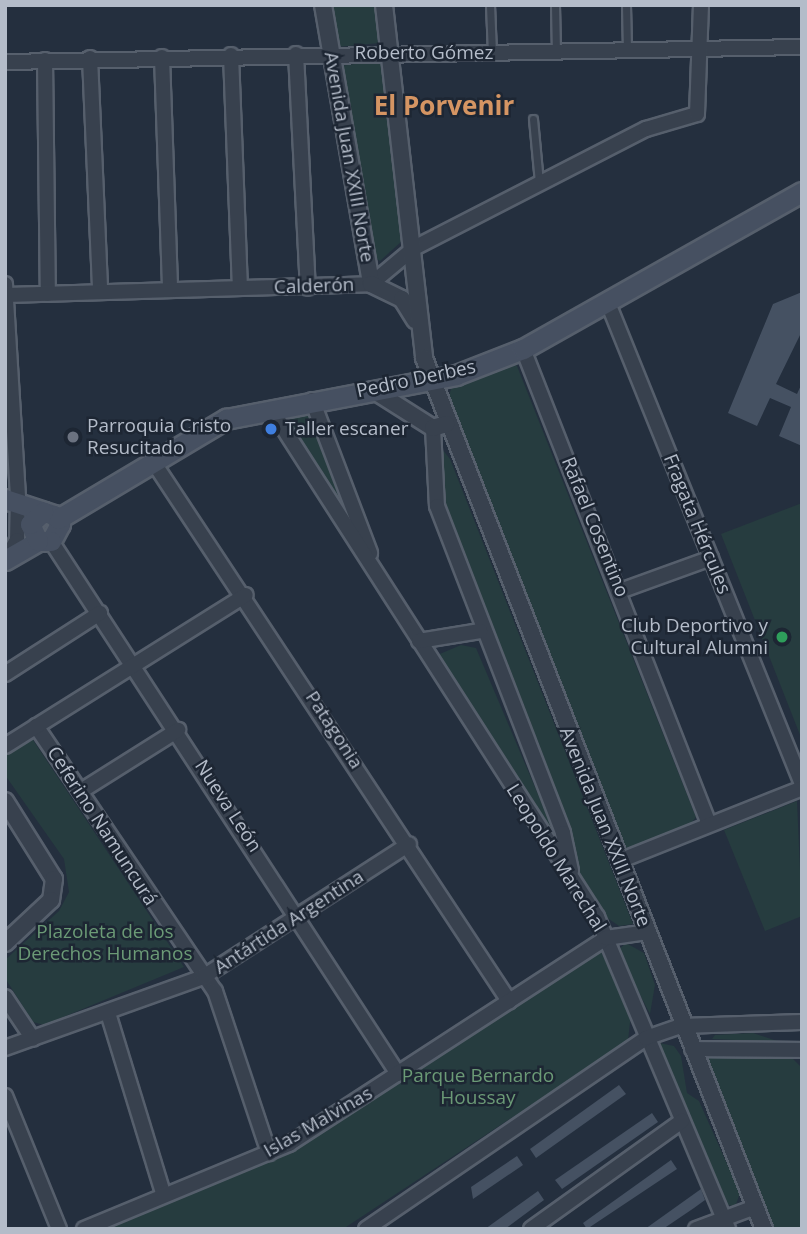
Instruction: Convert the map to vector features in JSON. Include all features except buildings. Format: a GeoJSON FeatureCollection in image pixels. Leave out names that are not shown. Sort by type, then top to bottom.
{"type":"FeatureCollection","features":[{"type":"Feature","properties":{"kind":"main road","name":"Pedro Derbes"},"geometry":{"type":"LineString","coordinates":[[51,515],[154,463],[226,419],[312,400],[431,379],[523,349],[802,192]]}},
{"type":"Feature","properties":{"kind":"main road"},"geometry":{"type":"LineString","coordinates":[[5,560],[60,531],[51,515],[11,499]]}},
{"type":"Feature","properties":{"kind":"main road"},"geometry":{"type":"LineString","coordinates":[[45,541],[30,524],[51,515]]}},
{"type":"Feature","properties":{"kind":"street","name":"Avenida Juan XXIII Norte"},"geometry":{"type":"LineString","coordinates":[[323,5],[371,284],[402,299],[417,326]]}},
{"type":"Feature","properties":{"kind":"street","name":"Avenida Juan XXIII Norte"},"geometry":{"type":"LineString","coordinates":[[384,5],[414,248],[417,326],[440,426],[619,861],[681,1026],[764,1229]]}},
{"type":"Feature","properties":{"kind":"street"},"geometry":{"type":"LineString","coordinates":[[701,5],[702,52]]}},
{"type":"Feature","properties":{"kind":"street","name":"Roberto Gómez"},"geometry":{"type":"LineString","coordinates":[[5,62],[391,52],[702,52],[802,47]]}},
{"type":"Feature","properties":{"kind":"street","name":"Calderón"},"geometry":{"type":"LineString","coordinates":[[6,291],[48,294],[371,284],[414,248],[646,129],[691,119],[702,110],[702,52]]}},
{"type":"Feature","properties":{"kind":"street"},"geometry":{"type":"LineString","coordinates":[[296,54],[308,288]]}},
{"type":"Feature","properties":{"kind":"street"},"geometry":{"type":"LineString","coordinates":[[231,55],[240,288]]}},
{"type":"Feature","properties":{"kind":"street"},"geometry":{"type":"LineString","coordinates":[[162,57],[170,290]]}},
{"type":"Feature","properties":{"kind":"street"},"geometry":{"type":"LineString","coordinates":[[90,58],[100,291]]}},
{"type":"Feature","properties":{"kind":"street"},"geometry":{"type":"LineString","coordinates":[[45,60],[48,294]]}},
{"type":"Feature","properties":{"kind":"street"},"geometry":{"type":"LineString","coordinates":[[5,560],[17,540],[11,499],[6,291]]}},
{"type":"Feature","properties":{"kind":"street","name":"Fragata Hércules"},"geometry":{"type":"LineString","coordinates":[[608,303],[802,786]]}},
{"type":"Feature","properties":{"kind":"street","name":"Rafael Cosentino"},"geometry":{"type":"LineString","coordinates":[[523,349],[709,824]]}},
{"type":"Feature","properties":{"kind":"street"},"geometry":{"type":"LineString","coordinates":[[373,390],[440,426]]}},
{"type":"Feature","properties":{"kind":"street","name":"Leopoldo Marechal"},"geometry":{"type":"LineString","coordinates":[[312,400],[382,584]]}},
{"type":"Feature","properties":{"kind":"street","name":"Leopoldo Marechal"},"geometry":{"type":"LineString","coordinates":[[271,409],[573,880],[606,938],[725,1223]]}},
{"type":"Feature","properties":{"kind":"street","name":"Avenida Juan XXIII Norte"},"geometry":{"type":"LineString","coordinates":[[440,426],[437,506],[480,631],[563,834],[573,880]]}},
{"type":"Feature","properties":{"kind":"street","name":"Patagonia"},"geometry":{"type":"LineString","coordinates":[[154,463],[246,595],[509,1001]]}},
{"type":"Feature","properties":{"kind":"street","name":"Nueva León"},"geometry":{"type":"LineString","coordinates":[[45,541],[100,613],[178,730],[398,1074]]}},
{"type":"Feature","properties":{"kind":"street"},"geometry":{"type":"LineString","coordinates":[[620,591],[711,558]]}},
{"type":"Feature","properties":{"kind":"street"},"geometry":{"type":"LineString","coordinates":[[5,746],[246,595]]}},
{"type":"Feature","properties":{"kind":"street"},"geometry":{"type":"LineString","coordinates":[[5,674],[100,613]]}},
{"type":"Feature","properties":{"kind":"street"},"geometry":{"type":"LineString","coordinates":[[419,641],[480,631]]}},
{"type":"Feature","properties":{"kind":"street","name":"Ceferino Namuncurá"},"geometry":{"type":"LineString","coordinates":[[36,726],[215,991],[269,1153]]}},
{"type":"Feature","properties":{"kind":"street"},"geometry":{"type":"LineString","coordinates":[[81,792],[178,730]]}},
{"type":"Feature","properties":{"kind":"street"},"geometry":{"type":"LineString","coordinates":[[619,861],[802,786]]}},
{"type":"Feature","properties":{"kind":"street"},"geometry":{"type":"LineString","coordinates":[[5,801],[54,879],[44,910],[5,943]]}},
{"type":"Feature","properties":{"kind":"street","name":"Antártida Argentina"},"geometry":{"type":"LineString","coordinates":[[5,1048],[204,977],[409,844]]}},
{"type":"Feature","properties":{"kind":"street","name":"Islas Malvinas"},"geometry":{"type":"LineString","coordinates":[[84,1229],[163,1193],[269,1153],[398,1074],[606,938],[647,932]]}},
{"type":"Feature","properties":{"kind":"street"},"geometry":{"type":"LineString","coordinates":[[5,997],[33,1039]]}},
{"type":"Feature","properties":{"kind":"street"},"geometry":{"type":"LineString","coordinates":[[108,1013],[163,1193]]}},
{"type":"Feature","properties":{"kind":"street"},"geometry":{"type":"LineString","coordinates":[[366,1229],[387,1223],[646,1038],[681,1026],[779,1027],[802,1022]]}},
{"type":"Feature","properties":{"kind":"street"},"geometry":{"type":"LineString","coordinates":[[779,1027],[800,1052]]}},
{"type":"Feature","properties":{"kind":"street"},"geometry":{"type":"LineString","coordinates":[[692,1049],[800,1052]]}},
{"type":"Feature","properties":{"kind":"street"},"geometry":{"type":"LineString","coordinates":[[5,1096],[58,1229]]}},
{"type":"Feature","properties":{"kind":"street"},"geometry":{"type":"LineString","coordinates":[[531,1229],[682,1121]]}},
{"type":"Feature","properties":{"kind":"street"},"geometry":{"type":"LineString","coordinates":[[696,1229],[725,1223],[755,1207]]}},
{"type":"Feature","properties":{"kind":"lane"},"geometry":{"type":"LineString","coordinates":[[490,5],[492,53]]}},
{"type":"Feature","properties":{"kind":"lane"},"geometry":{"type":"LineString","coordinates":[[555,5],[556,53]]}},
{"type":"Feature","properties":{"kind":"lane"},"geometry":{"type":"LineString","coordinates":[[626,5],[627,52]]}},
{"type":"Feature","properties":{"kind":"lane"},"geometry":{"type":"LineString","coordinates":[[533,119],[539,184]]}},
{"type":"Feature","properties":{"kind":"green space"},"geometry":{"type":"Polygon","coordinates":[[[329,5],[376,5],[380,43],[337,47],[329,5]]]}},
{"type":"Feature","properties":{"kind":"green space"},"geometry":{"type":"Polygon","coordinates":[[[377,61],[388,72],[402,241],[380,261],[373,256],[340,66],[377,61]]]}},
{"type":"Feature","properties":{"kind":"green space"},"geometry":{"type":"Polygon","coordinates":[[[509,361],[517,366],[696,817],[689,826],[632,848],[621,847],[448,399],[452,386],[509,361]]]}},
{"type":"Feature","properties":{"kind":"green space"},"geometry":{"type":"Polygon","coordinates":[[[308,414],[344,508],[284,419],[308,414]]]}},
{"type":"Feature","properties":{"kind":"green space"},"geometry":{"type":"Polygon","coordinates":[[[438,444],[450,459],[633,924],[619,926],[606,917],[578,877],[440,498],[438,444]]]}},
{"type":"Feature","properties":{"kind":"green space","name":"Club Deportivo y Cultural Alumni"},"geometry":{"type":"Polygon","coordinates":[[[802,503],[802,740],[721,534],[802,503]]]}},
{"type":"Feature","properties":{"kind":"green space"},"geometry":{"type":"Polygon","coordinates":[[[461,645],[476,648],[556,837],[435,656],[461,645]]]}},
{"type":"Feature","properties":{"kind":"green space","name":"Plazoleta de los Derechos Humanos"},"geometry":{"type":"Polygon","coordinates":[[[31,737],[184,967],[44,1025],[33,1022],[5,978],[5,960],[59,911],[69,892],[64,859],[5,775],[5,751],[31,737]]]}},
{"type":"Feature","properties":{"kind":"green space"},"geometry":{"type":"Polygon","coordinates":[[[797,801],[802,916],[765,931],[724,830],[797,801]]]}},
{"type":"Feature","properties":{"kind":"green space"},"geometry":{"type":"Polygon","coordinates":[[[626,943],[644,953],[655,985],[650,1014],[617,951],[626,943]]]}},
{"type":"Feature","properties":{"kind":"green space","name":"Parque Bernardo Houssay"},"geometry":{"type":"Polygon","coordinates":[[[601,952],[631,1013],[628,1041],[343,1229],[88,1229],[290,1153],[601,952]]]}},
{"type":"Feature","properties":{"kind":"green space"},"geometry":{"type":"Polygon","coordinates":[[[753,1033],[780,1042],[712,1039],[715,1035],[753,1033]]]}},
{"type":"Feature","properties":{"kind":"green space"},"geometry":{"type":"Polygon","coordinates":[[[654,1042],[674,1046],[681,1056],[687,1093],[699,1101],[740,1193],[735,1207],[723,1203],[654,1042]]]}},
{"type":"Feature","properties":{"kind":"green space"},"geometry":{"type":"Polygon","coordinates":[[[704,1052],[788,1054],[802,1068],[802,1229],[773,1229],[704,1052]]]}},
{"type":"Feature","properties":{"kind":"place","name":"Taller escaner"},"geometry":{"type":"Point","coordinates":[271,429]}},
{"type":"Feature","properties":{"kind":"place","name":"Parroquia Cristo Resucitado"},"geometry":{"type":"Point","coordinates":[73,437]}},
{"type":"Feature","properties":{"kind":"place","name":"Club Deportivo y Cultural Alumni"},"geometry":{"type":"Point","coordinates":[782,637]}},
{"type":"Feature","properties":{"kind":"district","name":"El Porvenir"},"geometry":{"type":"Point","coordinates":[444,106]}}]}
